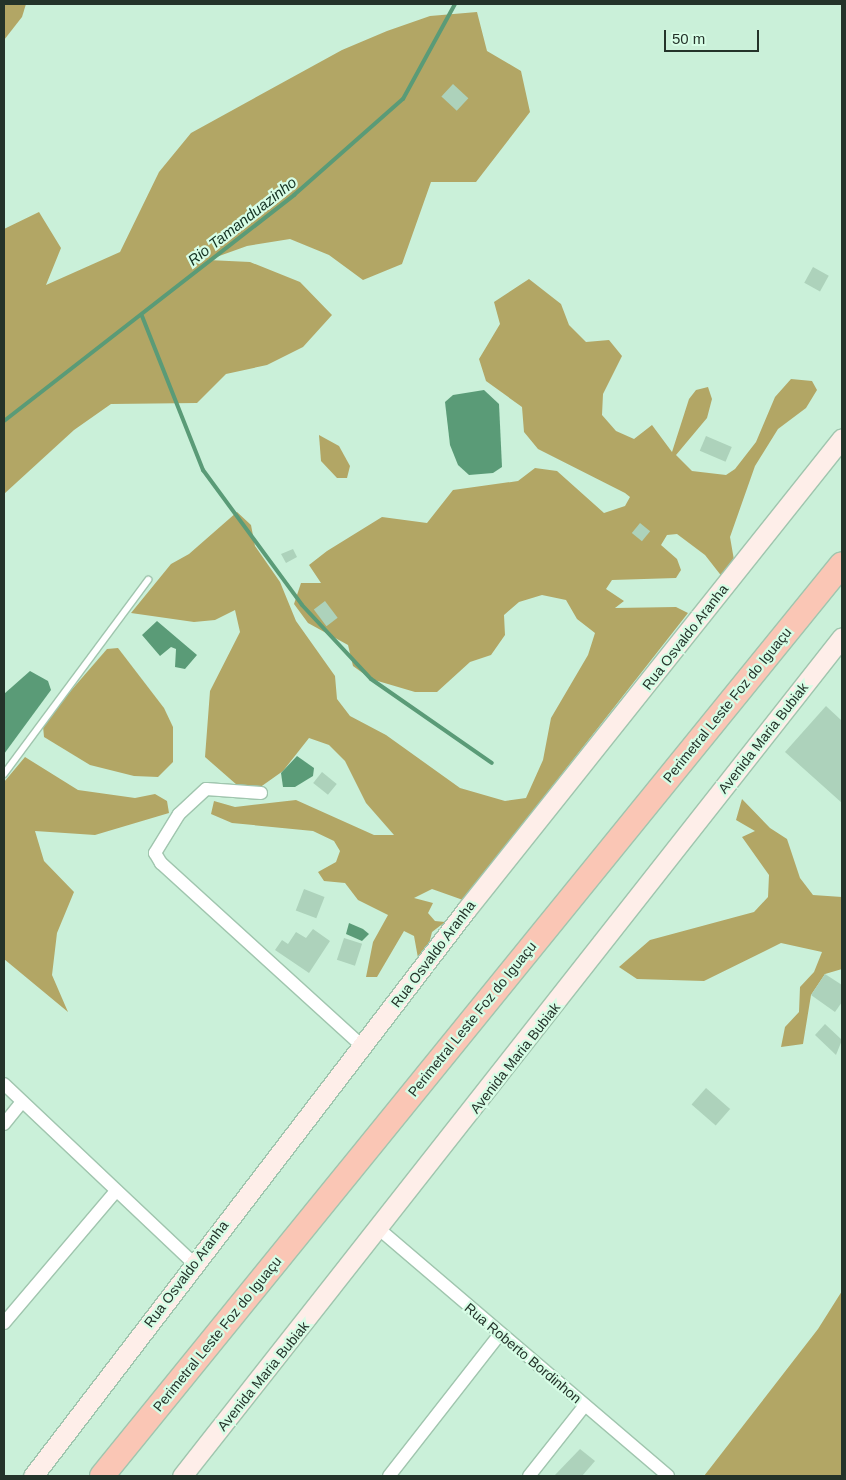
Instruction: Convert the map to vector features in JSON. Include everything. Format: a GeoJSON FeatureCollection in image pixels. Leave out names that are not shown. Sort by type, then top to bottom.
{"type":"FeatureCollection","features":[{"type":"Feature","properties":{"kind":"highway","name":"Perimetral Leste Foz do Iguaçu"},"geometry":{"type":"LineString","coordinates":[[102,1476],[842,564]]}},
{"type":"Feature","properties":{"kind":"street","name":"Rua Osvaldo Aranha"},"geometry":{"type":"LineString","coordinates":[[33,1476],[192,1262],[363,1047],[466,910],[842,438]]}},
{"type":"Feature","properties":{"kind":"street","name":"Avenida Maria Bubiak"},"geometry":{"type":"LineString","coordinates":[[182,1476],[380,1229],[842,636]]}},
{"type":"Feature","properties":{"kind":"street"},"geometry":{"type":"LineString","coordinates":[[261,793],[206,789],[179,814],[156,852],[161,863],[363,1047]]}},
{"type":"Feature","properties":{"kind":"street"},"geometry":{"type":"LineString","coordinates":[[4,1084],[192,1262]]}},
{"type":"Feature","properties":{"kind":"street"},"geometry":{"type":"LineString","coordinates":[[4,1124],[22,1102]]}},
{"type":"Feature","properties":{"kind":"street"},"geometry":{"type":"LineString","coordinates":[[4,1324],[116,1191]]}},
{"type":"Feature","properties":{"kind":"street","name":"Rua Roberto Bordinhon"},"geometry":{"type":"LineString","coordinates":[[380,1229],[500,1334],[668,1476]]}},
{"type":"Feature","properties":{"kind":"street"},"geometry":{"type":"LineString","coordinates":[[389,1476],[500,1334]]}},
{"type":"Feature","properties":{"kind":"street"},"geometry":{"type":"LineString","coordinates":[[529,1476],[585,1405]]}},
{"type":"Feature","properties":{"kind":"lane"},"geometry":{"type":"LineString","coordinates":[[4,774],[148,580]]}},
{"type":"Feature","properties":{"kind":"shaded area"},"geometry":{"type":"Polygon","coordinates":[[[4,4],[26,4],[22,17],[4,40],[4,4]]]}},
{"type":"Feature","properties":{"kind":"shaded area"},"geometry":{"type":"Polygon","coordinates":[[[477,12],[487,51],[521,71],[530,112],[476,182],[431,182],[402,264],[363,280],[329,255],[290,239],[247,246],[208,260],[250,262],[300,282],[332,315],[303,347],[267,365],[226,374],[197,403],[111,404],[74,430],[4,494],[4,229],[39,212],[61,248],[46,285],[120,252],[159,172],[191,133],[342,50],[387,31],[430,16],[477,12]]]}},
{"type":"Feature","properties":{"kind":"shaded area"},"geometry":{"type":"Polygon","coordinates":[[[529,279],[561,304],[569,325],[586,342],[609,340],[622,356],[603,394],[602,415],[616,431],[634,439],[652,425],[672,452],[689,399],[696,390],[708,387],[712,399],[707,418],[676,455],[692,471],[726,475],[735,469],[756,442],[775,397],[791,379],[812,381],[817,390],[806,408],[778,429],[755,466],[730,537],[734,560],[723,578],[705,555],[677,534],[667,535],[661,545],[677,559],[681,570],[676,578],[612,580],[606,589],[624,601],[615,608],[676,607],[688,613],[463,900],[432,889],[414,898],[433,903],[428,913],[435,921],[445,922],[432,932],[427,952],[418,958],[414,936],[404,931],[377,977],[366,977],[373,942],[388,915],[358,900],[345,883],[324,881],[318,872],[336,862],[340,851],[334,841],[313,831],[232,823],[211,814],[214,801],[235,807],[296,800],[374,835],[394,835],[366,803],[345,761],[329,745],[309,738],[283,771],[259,788],[237,785],[205,757],[210,691],[240,632],[235,610],[215,620],[194,622],[131,613],[171,564],[189,554],[237,512],[251,525],[255,546],[280,582],[296,621],[335,676],[337,699],[350,716],[386,735],[460,788],[505,801],[526,798],[543,760],[551,718],[588,655],[595,633],[577,619],[566,600],[542,595],[519,602],[504,615],[505,635],[491,655],[470,662],[437,692],[415,692],[371,679],[353,666],[348,645],[308,623],[294,604],[301,583],[321,583],[309,565],[327,551],[382,517],[427,523],[453,490],[518,481],[535,468],[557,471],[604,513],[625,506],[630,497],[625,493],[538,449],[524,432],[522,407],[486,381],[479,359],[500,324],[494,302],[529,279]]]}},
{"type":"Feature","properties":{"kind":"shaded area"},"geometry":{"type":"Polygon","coordinates":[[[484,390],[499,404],[502,467],[493,473],[469,475],[458,465],[450,445],[445,402],[453,395],[484,390]]]}},
{"type":"Feature","properties":{"kind":"shaded area"},"geometry":{"type":"Polygon","coordinates":[[[319,435],[339,446],[350,466],[347,478],[337,478],[321,461],[319,435]]]}},
{"type":"Feature","properties":{"kind":"shaded area"},"geometry":{"type":"Polygon","coordinates":[[[157,621],[197,655],[185,669],[175,667],[176,649],[171,647],[160,656],[142,635],[157,621]]]}},
{"type":"Feature","properties":{"kind":"shaded area"},"geometry":{"type":"Polygon","coordinates":[[[118,648],[164,708],[173,727],[173,762],[158,777],[134,776],[90,765],[44,737],[43,726],[55,709],[107,649],[118,648]]]}},
{"type":"Feature","properties":{"kind":"shaded area"},"geometry":{"type":"Polygon","coordinates":[[[30,671],[48,681],[51,690],[4,754],[4,694],[30,671]]]}},
{"type":"Feature","properties":{"kind":"shaded area"},"geometry":{"type":"Polygon","coordinates":[[[297,756],[314,768],[313,776],[295,787],[283,787],[281,773],[297,756]]]}},
{"type":"Feature","properties":{"kind":"shaded area"},"geometry":{"type":"Polygon","coordinates":[[[25,757],[78,790],[135,798],[155,794],[167,801],[169,813],[95,835],[35,831],[44,861],[74,892],[57,933],[52,975],[68,1012],[4,959],[4,782],[25,757]]]}},
{"type":"Feature","properties":{"kind":"shaded area"},"geometry":{"type":"Polygon","coordinates":[[[742,799],[770,828],[787,839],[800,878],[813,895],[842,897],[842,969],[825,974],[811,995],[803,1044],[781,1047],[785,1027],[799,1012],[800,987],[814,972],[822,952],[781,943],[704,981],[637,979],[619,967],[650,940],[754,912],[768,897],[769,875],[742,837],[755,831],[736,820],[742,799]]]}},
{"type":"Feature","properties":{"kind":"shaded area"},"geometry":{"type":"Polygon","coordinates":[[[349,923],[369,934],[362,941],[346,934],[349,923]]]}},
{"type":"Feature","properties":{"kind":"shaded area"},"geometry":{"type":"Polygon","coordinates":[[[842,1291],[842,1476],[704,1476],[818,1329],[842,1291]]]}},
{"type":"Feature","properties":{"kind":"building"},"geometry":{"type":"Polygon","coordinates":[[[453,84],[468,98],[457,111],[441,96],[453,84]]]}},
{"type":"Feature","properties":{"kind":"building"},"geometry":{"type":"Polygon","coordinates":[[[813,267],[829,276],[820,291],[804,283],[813,267]]]}},
{"type":"Feature","properties":{"kind":"building"},"geometry":{"type":"Polygon","coordinates":[[[706,436],[732,447],[726,462],[700,451],[706,436]]]}},
{"type":"Feature","properties":{"kind":"building"},"geometry":{"type":"Polygon","coordinates":[[[640,523],[650,531],[642,541],[632,533],[640,523]]]}},
{"type":"Feature","properties":{"kind":"building"},"geometry":{"type":"Polygon","coordinates":[[[293,549],[297,557],[286,563],[281,554],[293,549]]]}},
{"type":"Feature","properties":{"kind":"building"},"geometry":{"type":"Polygon","coordinates":[[[325,601],[338,618],[326,626],[314,609],[325,601]]]}},
{"type":"Feature","properties":{"kind":"building"},"geometry":{"type":"Polygon","coordinates":[[[826,706],[842,721],[842,803],[785,752],[826,706]]]}},
{"type":"Feature","properties":{"kind":"building"},"geometry":{"type":"Polygon","coordinates":[[[322,772],[337,784],[328,795],[313,783],[322,772]]]}},
{"type":"Feature","properties":{"kind":"building"},"geometry":{"type":"Polygon","coordinates":[[[304,889],[325,897],[316,918],[296,910],[304,889]]]}},
{"type":"Feature","properties":{"kind":"building"},"geometry":{"type":"Polygon","coordinates":[[[313,929],[330,941],[309,973],[275,950],[282,940],[288,944],[296,932],[306,938],[313,929]]]}},
{"type":"Feature","properties":{"kind":"building"},"geometry":{"type":"Polygon","coordinates":[[[344,938],[362,944],[355,966],[337,960],[344,938]]]}},
{"type":"Feature","properties":{"kind":"building"},"geometry":{"type":"Polygon","coordinates":[[[825,974],[842,985],[842,1002],[835,1012],[811,995],[825,974]]]}},
{"type":"Feature","properties":{"kind":"building"},"geometry":{"type":"Polygon","coordinates":[[[825,1024],[842,1040],[836,1055],[815,1035],[825,1024]]]}},
{"type":"Feature","properties":{"kind":"building"},"geometry":{"type":"Polygon","coordinates":[[[706,1088],[730,1109],[716,1126],[692,1105],[706,1088]]]}},
{"type":"Feature","properties":{"kind":"building"},"geometry":{"type":"Polygon","coordinates":[[[580,1449],[595,1461],[582,1476],[554,1476],[580,1449]]]}},
{"type":"Feature","properties":{"kind":"waterway","name":"Rio Tamanduazinho"},"geometry":{"type":"LineString","coordinates":[[4,421],[294,195],[403,99],[455,4]]}},
{"type":"Feature","properties":{"kind":"waterway"},"geometry":{"type":"LineString","coordinates":[[142,316],[203,470],[302,605],[371,679],[492,763]]}}]}
